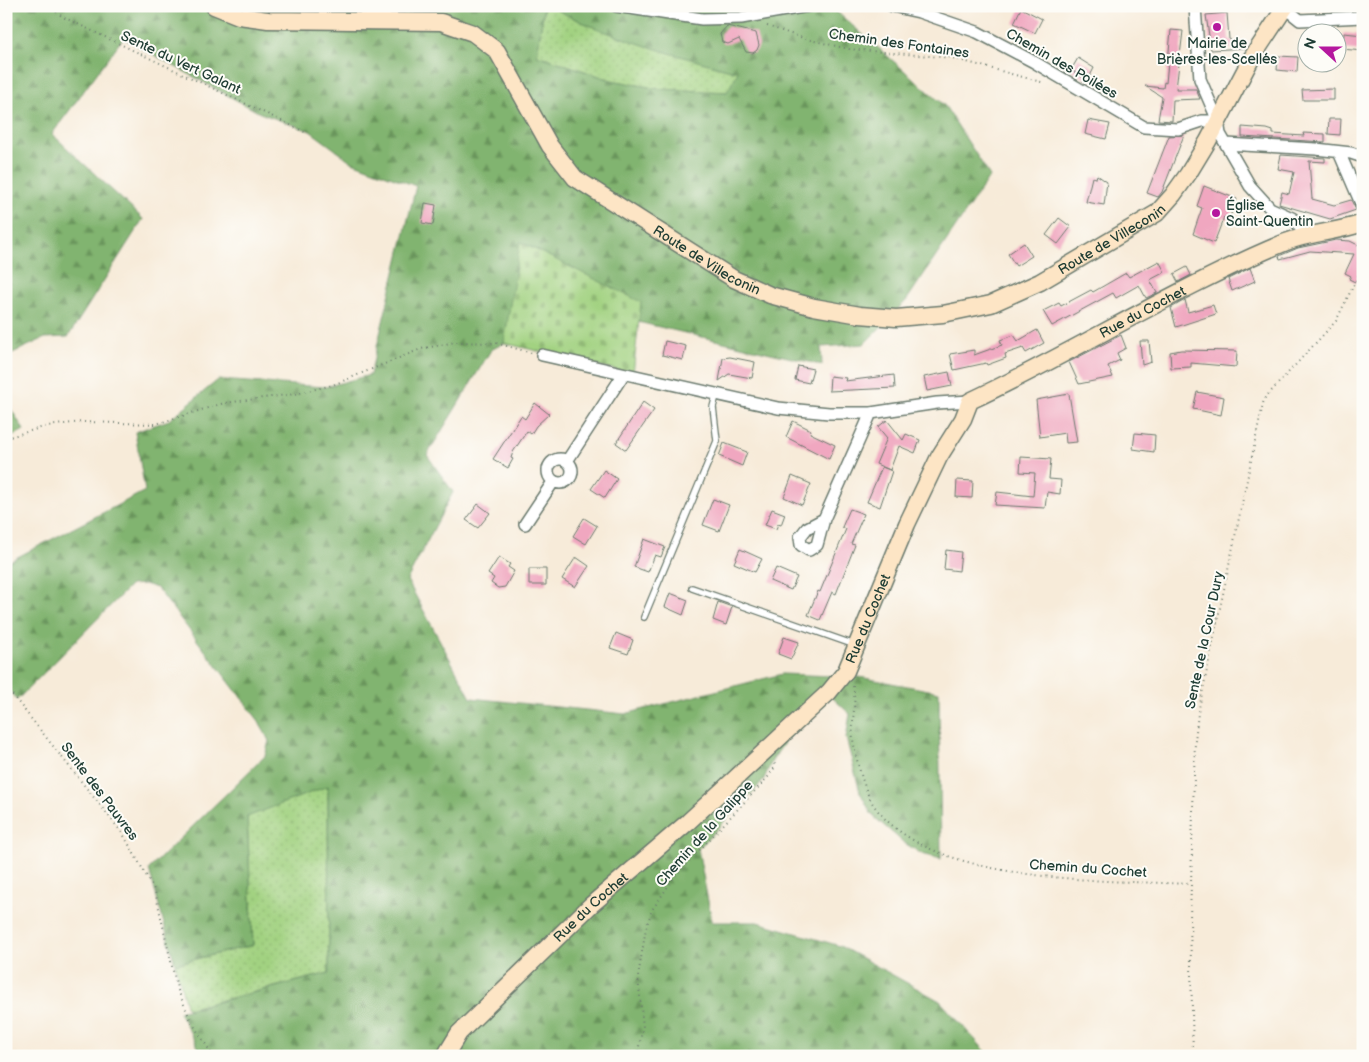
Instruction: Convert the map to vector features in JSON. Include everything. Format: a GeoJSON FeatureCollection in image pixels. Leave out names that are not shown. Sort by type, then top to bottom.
{"type":"FeatureCollection","features":[{"type":"Feature","properties":{"kind":"main road","name":"Route de Villeconin"},"geometry":{"type":"LineString","coordinates":[[214,6],[239,16],[268,20],[441,22],[473,33],[498,51],[550,146],[575,178],[734,279],[792,302],[860,315],[896,318],[943,314],[991,304],[1040,282],[1157,213],[1174,195],[1188,174],[1251,59],[1286,7]]}},
{"type":"Feature","properties":{"kind":"main road","name":"Rue du Cochet"},"geometry":{"type":"LineString","coordinates":[[445,1056],[459,1033],[592,905],[774,744],[828,692],[846,670],[906,524],[938,457],[963,419],[970,401],[1057,359],[1194,285],[1303,235],[1363,223]]}},
{"type":"Feature","properties":{"kind":"street"},"geometry":{"type":"LineString","coordinates":[[616,6],[702,19],[744,17],[808,6]]}},
{"type":"Feature","properties":{"kind":"street","name":"Chemin des Poilées"},"geometry":{"type":"LineString","coordinates":[[892,6],[919,12],[977,32],[1034,62],[1144,127],[1178,129],[1202,121],[1218,121]]}},
{"type":"Feature","properties":{"kind":"street"},"geometry":{"type":"LineString","coordinates":[[1195,6],[1200,79],[1218,121],[1220,134],[1250,186],[1270,208],[1292,218],[1299,225],[1303,235]]}},
{"type":"Feature","properties":{"kind":"street"},"geometry":{"type":"LineString","coordinates":[[1286,7],[1300,20],[1363,17]]}},
{"type":"Feature","properties":{"kind":"street"},"geometry":{"type":"LineString","coordinates":[[1226,144],[1339,152],[1363,157]]}},
{"type":"Feature","properties":{"kind":"street"},"geometry":{"type":"LineString","coordinates":[[1339,152],[1363,208]]}},
{"type":"Feature","properties":{"kind":"street"},"geometry":{"type":"LineString","coordinates":[[542,355],[716,396],[778,408],[829,413],[871,413],[937,403],[970,401]]}},
{"type":"Feature","properties":{"kind":"street"},"geometry":{"type":"LineString","coordinates":[[567,462],[623,375]]}},
{"type":"Feature","properties":{"kind":"street"},"geometry":{"type":"LineString","coordinates":[[824,519],[871,413]]}},
{"type":"Feature","properties":{"kind":"street"},"geometry":{"type":"LineString","coordinates":[[556,460],[567,462],[572,468],[571,476],[561,484],[553,482],[548,476],[549,464],[556,460]]}},
{"type":"Feature","properties":{"kind":"street"},"geometry":{"type":"LineString","coordinates":[[525,524],[553,482]]}},
{"type":"Feature","properties":{"kind":"lane"},"geometry":{"type":"LineString","coordinates":[[644,617],[717,441],[713,408],[716,396]]}},
{"type":"Feature","properties":{"kind":"lane"},"geometry":{"type":"LineString","coordinates":[[692,588],[857,646]]}},
{"type":"Feature","properties":{"kind":"path","name":"Sente du Vert Galant"},"geometry":{"type":"LineString","coordinates":[[48,6],[63,17],[307,133]]}},
{"type":"Feature","properties":{"kind":"path","name":"Chemin des Fontaines"},"geometry":{"type":"LineString","coordinates":[[744,17],[806,39],[849,49],[952,58],[1047,83]]}},
{"type":"Feature","properties":{"kind":"path","name":"Sente de la Cour Dury"},"geometry":{"type":"LineString","coordinates":[[1193,1056],[1191,884],[1193,784],[1198,713],[1264,399],[1336,321],[1363,266]]}},
{"type":"Feature","properties":{"kind":"path"},"geometry":{"type":"LineString","coordinates":[[6,438],[47,426],[82,422],[156,424],[224,403],[295,394],[333,385],[421,349],[455,342],[496,343],[542,355]]}},
{"type":"Feature","properties":{"kind":"path","name":"Chemin du Cochet"},"geometry":{"type":"LineString","coordinates":[[846,670],[850,674],[854,692],[853,738],[872,804],[890,823],[914,842],[952,857],[1036,876],[1191,884]]}},
{"type":"Feature","properties":{"kind":"path","name":"Sente des Pauvres"},"geometry":{"type":"LineString","coordinates":[[6,686],[123,834],[155,890],[178,988],[191,1021],[212,1056]]}},
{"type":"Feature","properties":{"kind":"path","name":"Chemin de la Galippe"},"geometry":{"type":"LineString","coordinates":[[638,1056],[643,1027],[638,978],[646,928],[652,910],[675,876],[775,767],[774,744]]}},
{"type":"Feature","properties":{"kind":"green space"},"geometry":{"type":"Polygon","coordinates":[[[6,6],[544,6],[537,55],[611,80],[659,89],[727,92],[738,72],[666,52],[618,36],[550,6],[830,6],[945,106],[990,176],[906,301],[864,344],[821,347],[822,365],[638,322],[640,302],[521,242],[504,343],[491,350],[427,455],[453,492],[407,580],[471,698],[625,714],[782,674],[859,677],[939,692],[941,859],[922,854],[903,842],[872,815],[860,792],[846,738],[850,714],[821,687],[772,761],[763,781],[698,849],[712,922],[758,922],[840,946],[940,1001],[990,1056],[203,1056],[179,1012],[329,973],[328,786],[247,817],[253,945],[175,964],[149,869],[265,756],[269,741],[259,721],[157,588],[144,584],[131,585],[17,700],[6,686],[6,563],[145,491],[135,432],[169,420],[218,380],[325,387],[370,375],[416,186],[352,162],[310,131],[260,113],[123,38],[52,134],[143,219],[68,337],[45,338],[6,356],[6,6]]]}},
{"type":"Feature","properties":{"kind":"green space"},"geometry":{"type":"Polygon","coordinates":[[[544,6],[554,8],[589,25],[626,38],[739,72],[728,92],[659,89],[611,80],[537,55],[544,6]]]}},
{"type":"Feature","properties":{"kind":"green space"},"geometry":{"type":"Polygon","coordinates":[[[520,242],[641,302],[633,374],[504,343],[520,242]]]}},
{"type":"Feature","properties":{"kind":"green space"},"geometry":{"type":"Polygon","coordinates":[[[6,401],[24,430],[6,440],[6,401]]]}},
{"type":"Feature","properties":{"kind":"green space"},"geometry":{"type":"Polygon","coordinates":[[[328,785],[329,973],[187,1009],[175,964],[253,945],[247,816],[328,785]]]}},
{"type":"Feature","properties":{"kind":"building"},"geometry":{"type":"Polygon","coordinates":[[[1021,8],[1042,19],[1035,33],[1014,23],[1021,8]]]}},
{"type":"Feature","properties":{"kind":"building","name":"Mairie de Brières-les-Scellés"},"geometry":{"type":"Polygon","coordinates":[[[1227,13],[1229,39],[1245,48],[1211,50],[1206,15],[1227,13]]]}},
{"type":"Feature","properties":{"kind":"building"},"geometry":{"type":"Polygon","coordinates":[[[727,26],[756,33],[759,45],[757,50],[753,53],[746,52],[739,39],[728,44],[722,42],[720,34],[727,26]]]}},
{"type":"Feature","properties":{"kind":"building"},"geometry":{"type":"Polygon","coordinates":[[[1171,30],[1183,31],[1176,89],[1196,89],[1200,99],[1173,100],[1172,121],[1158,120],[1162,97],[1145,86],[1163,88],[1164,82],[1166,83],[1171,30]]]}},
{"type":"Feature","properties":{"kind":"building"},"geometry":{"type":"Polygon","coordinates":[[[1346,33],[1363,35],[1363,51],[1346,49],[1346,33]]]}},
{"type":"Feature","properties":{"kind":"building"},"geometry":{"type":"Polygon","coordinates":[[[1278,56],[1296,57],[1296,72],[1277,70],[1278,56]]]}},
{"type":"Feature","properties":{"kind":"building"},"geometry":{"type":"Polygon","coordinates":[[[1078,58],[1094,68],[1088,80],[1071,70],[1078,58]]]}},
{"type":"Feature","properties":{"kind":"building"},"geometry":{"type":"Polygon","coordinates":[[[1334,89],[1334,100],[1303,100],[1302,90],[1334,89]]]}},
{"type":"Feature","properties":{"kind":"building"},"geometry":{"type":"Polygon","coordinates":[[[1329,119],[1341,119],[1340,135],[1328,134],[1329,119]]]}},
{"type":"Feature","properties":{"kind":"building"},"geometry":{"type":"Polygon","coordinates":[[[1088,120],[1110,124],[1106,139],[1085,134],[1088,120]]]}},
{"type":"Feature","properties":{"kind":"building"},"geometry":{"type":"Polygon","coordinates":[[[1242,127],[1267,129],[1273,131],[1273,134],[1304,136],[1303,133],[1325,134],[1325,142],[1242,137],[1242,127]]]}},
{"type":"Feature","properties":{"kind":"building"},"geometry":{"type":"Polygon","coordinates":[[[1184,135],[1162,192],[1158,197],[1147,193],[1169,136],[1184,135]]]}},
{"type":"Feature","properties":{"kind":"building"},"geometry":{"type":"Polygon","coordinates":[[[1281,155],[1325,158],[1325,162],[1309,161],[1312,199],[1334,205],[1351,200],[1356,210],[1330,219],[1279,204],[1282,192],[1289,194],[1294,172],[1278,169],[1281,155]]]}},
{"type":"Feature","properties":{"kind":"building"},"geometry":{"type":"Polygon","coordinates":[[[1097,175],[1107,182],[1104,205],[1086,202],[1092,177],[1096,178],[1097,175]]]}},
{"type":"Feature","properties":{"kind":"building","name":"Église Saint-Quentin"},"geometry":{"type":"Polygon","coordinates":[[[1204,186],[1237,199],[1229,219],[1224,217],[1214,243],[1193,234],[1202,208],[1197,206],[1204,186]]]}},
{"type":"Feature","properties":{"kind":"building"},"geometry":{"type":"Polygon","coordinates":[[[425,203],[436,205],[433,225],[422,223],[425,203]]]}},
{"type":"Feature","properties":{"kind":"building"},"geometry":{"type":"Polygon","coordinates":[[[1059,218],[1071,227],[1058,244],[1046,235],[1059,218]]]}},
{"type":"Feature","properties":{"kind":"building"},"geometry":{"type":"Polygon","coordinates":[[[1363,235],[1363,286],[1349,279],[1351,276],[1345,273],[1354,254],[1310,251],[1280,259],[1279,256],[1298,248],[1336,240],[1350,241],[1358,245],[1363,235]]]}},
{"type":"Feature","properties":{"kind":"building"},"geometry":{"type":"Polygon","coordinates":[[[1024,243],[1032,256],[1016,266],[1008,254],[1024,243]]]}},
{"type":"Feature","properties":{"kind":"building"},"geometry":{"type":"Polygon","coordinates":[[[1159,261],[1165,272],[1150,280],[1157,293],[1146,298],[1139,285],[1116,298],[1113,293],[1052,326],[1043,311],[1059,303],[1061,306],[1091,290],[1093,292],[1126,273],[1129,277],[1159,261]]]}},
{"type":"Feature","properties":{"kind":"building"},"geometry":{"type":"Polygon","coordinates":[[[1187,267],[1191,275],[1178,282],[1174,274],[1187,267]]]}},
{"type":"Feature","properties":{"kind":"building"},"geometry":{"type":"Polygon","coordinates":[[[1250,268],[1255,281],[1232,291],[1228,279],[1250,268]]]}},
{"type":"Feature","properties":{"kind":"building"},"geometry":{"type":"Polygon","coordinates":[[[1185,300],[1188,312],[1213,305],[1216,314],[1176,327],[1171,308],[1185,300]]]}},
{"type":"Feature","properties":{"kind":"building"},"geometry":{"type":"Polygon","coordinates":[[[1037,330],[1044,343],[1026,353],[1023,348],[1005,354],[1006,358],[987,365],[986,363],[954,370],[950,354],[974,350],[974,355],[1002,345],[1000,340],[1014,335],[1018,341],[1037,330]]]}},
{"type":"Feature","properties":{"kind":"building"},"geometry":{"type":"Polygon","coordinates":[[[1121,335],[1126,348],[1117,353],[1120,360],[1108,366],[1113,377],[1079,384],[1069,362],[1121,335]]]}},
{"type":"Feature","properties":{"kind":"building"},"geometry":{"type":"Polygon","coordinates":[[[665,341],[686,346],[683,360],[662,355],[665,341]]]}},
{"type":"Feature","properties":{"kind":"building"},"geometry":{"type":"Polygon","coordinates":[[[1140,341],[1149,341],[1151,362],[1142,365],[1140,341]]]}},
{"type":"Feature","properties":{"kind":"building"},"geometry":{"type":"Polygon","coordinates":[[[1181,350],[1237,351],[1236,367],[1191,363],[1191,367],[1171,368],[1170,352],[1181,350]]]}},
{"type":"Feature","properties":{"kind":"building"},"geometry":{"type":"Polygon","coordinates":[[[730,357],[755,362],[752,378],[729,374],[719,381],[723,358],[730,357]]]}},
{"type":"Feature","properties":{"kind":"building"},"geometry":{"type":"Polygon","coordinates":[[[798,366],[813,369],[809,383],[795,380],[798,366]]]}},
{"type":"Feature","properties":{"kind":"building"},"geometry":{"type":"Polygon","coordinates":[[[949,372],[952,386],[927,391],[924,377],[949,372]]]}},
{"type":"Feature","properties":{"kind":"building"},"geometry":{"type":"Polygon","coordinates":[[[894,375],[895,388],[829,391],[830,376],[846,378],[845,381],[894,375]]]}},
{"type":"Feature","properties":{"kind":"building"},"geometry":{"type":"Polygon","coordinates":[[[1197,392],[1224,397],[1221,415],[1193,409],[1197,392]]]}},
{"type":"Feature","properties":{"kind":"building"},"geometry":{"type":"Polygon","coordinates":[[[1069,394],[1077,442],[1066,443],[1065,433],[1040,437],[1036,400],[1069,394]]]}},
{"type":"Feature","properties":{"kind":"building"},"geometry":{"type":"Polygon","coordinates":[[[643,402],[654,410],[626,450],[616,443],[643,402]]]}},
{"type":"Feature","properties":{"kind":"building"},"geometry":{"type":"Polygon","coordinates":[[[535,403],[549,414],[536,426],[531,434],[527,431],[513,452],[511,458],[513,459],[508,468],[493,459],[521,416],[525,419],[535,403]]]}},
{"type":"Feature","properties":{"kind":"building"},"geometry":{"type":"Polygon","coordinates":[[[887,420],[903,440],[906,434],[920,440],[915,453],[899,446],[890,470],[876,464],[887,438],[878,427],[887,420]]]}},
{"type":"Feature","properties":{"kind":"building"},"geometry":{"type":"Polygon","coordinates":[[[793,421],[811,430],[810,433],[835,445],[829,459],[786,437],[793,421]]]}},
{"type":"Feature","properties":{"kind":"building"},"geometry":{"type":"Polygon","coordinates":[[[1135,433],[1155,435],[1154,452],[1133,449],[1135,433]]]}},
{"type":"Feature","properties":{"kind":"building"},"geometry":{"type":"Polygon","coordinates":[[[724,443],[747,452],[742,466],[719,456],[724,443]]]}},
{"type":"Feature","properties":{"kind":"building"},"geometry":{"type":"Polygon","coordinates":[[[1021,457],[1051,459],[1049,479],[1061,480],[1060,494],[1047,492],[1045,508],[995,505],[997,492],[1033,496],[1035,473],[1020,472],[1021,457]]]}},
{"type":"Feature","properties":{"kind":"building"},"geometry":{"type":"Polygon","coordinates":[[[882,467],[892,471],[880,507],[867,502],[882,467]]]}},
{"type":"Feature","properties":{"kind":"building"},"geometry":{"type":"Polygon","coordinates":[[[604,470],[617,479],[605,498],[591,489],[604,470]]]}},
{"type":"Feature","properties":{"kind":"building"},"geometry":{"type":"Polygon","coordinates":[[[792,476],[811,484],[802,505],[784,497],[792,476]]]}},
{"type":"Feature","properties":{"kind":"building"},"geometry":{"type":"Polygon","coordinates":[[[957,480],[973,481],[972,498],[956,497],[957,480]]]}},
{"type":"Feature","properties":{"kind":"building"},"geometry":{"type":"Polygon","coordinates":[[[713,499],[729,505],[719,531],[703,525],[713,499]]]}},
{"type":"Feature","properties":{"kind":"building"},"geometry":{"type":"Polygon","coordinates":[[[478,504],[490,513],[478,528],[466,520],[478,504]]]}},
{"type":"Feature","properties":{"kind":"building"},"geometry":{"type":"Polygon","coordinates":[[[772,509],[785,514],[781,525],[778,524],[776,529],[765,525],[772,509]]]}},
{"type":"Feature","properties":{"kind":"building"},"geometry":{"type":"Polygon","coordinates":[[[850,509],[864,514],[851,544],[855,545],[836,594],[832,592],[820,620],[808,615],[818,591],[820,592],[846,529],[842,527],[850,509]]]}},
{"type":"Feature","properties":{"kind":"building"},"geometry":{"type":"Polygon","coordinates":[[[584,518],[597,526],[586,544],[573,536],[584,518]]]}},
{"type":"Feature","properties":{"kind":"building"},"geometry":{"type":"Polygon","coordinates":[[[644,539],[665,547],[661,557],[655,555],[648,572],[634,567],[644,539]]]}},
{"type":"Feature","properties":{"kind":"building"},"geometry":{"type":"Polygon","coordinates":[[[740,549],[762,559],[755,572],[734,563],[740,549]]]}},
{"type":"Feature","properties":{"kind":"building"},"geometry":{"type":"Polygon","coordinates":[[[946,550],[961,552],[959,571],[944,569],[946,550]]]}},
{"type":"Feature","properties":{"kind":"building"},"geometry":{"type":"Polygon","coordinates":[[[499,557],[510,564],[508,567],[514,571],[505,587],[498,588],[491,583],[494,578],[488,574],[499,557]]]}},
{"type":"Feature","properties":{"kind":"building"},"geometry":{"type":"Polygon","coordinates":[[[576,557],[589,566],[575,587],[562,579],[576,557]]]}},
{"type":"Feature","properties":{"kind":"building"},"geometry":{"type":"Polygon","coordinates":[[[776,568],[797,577],[791,590],[770,581],[776,568]]]}},
{"type":"Feature","properties":{"kind":"building"},"geometry":{"type":"Polygon","coordinates":[[[529,569],[546,569],[546,585],[529,585],[529,569]]]}},
{"type":"Feature","properties":{"kind":"building"},"geometry":{"type":"Polygon","coordinates":[[[670,593],[688,600],[683,615],[665,607],[670,593]]]}},
{"type":"Feature","properties":{"kind":"building"},"geometry":{"type":"Polygon","coordinates":[[[718,602],[732,607],[726,625],[713,620],[718,602]]]}},
{"type":"Feature","properties":{"kind":"building"},"geometry":{"type":"Polygon","coordinates":[[[616,633],[633,640],[628,654],[610,648],[616,633]]]}},
{"type":"Feature","properties":{"kind":"building"},"geometry":{"type":"Polygon","coordinates":[[[784,637],[799,642],[791,659],[778,654],[784,637]]]}},
{"type":"Feature","properties":{"kind":"place","name":"Mairie de Brières-les-Scellés"},"geometry":{"type":"Point","coordinates":[1217,27]}},
{"type":"Feature","properties":{"kind":"place","name":"Église Saint-Quentin"},"geometry":{"type":"Point","coordinates":[1216,213]}}]}
